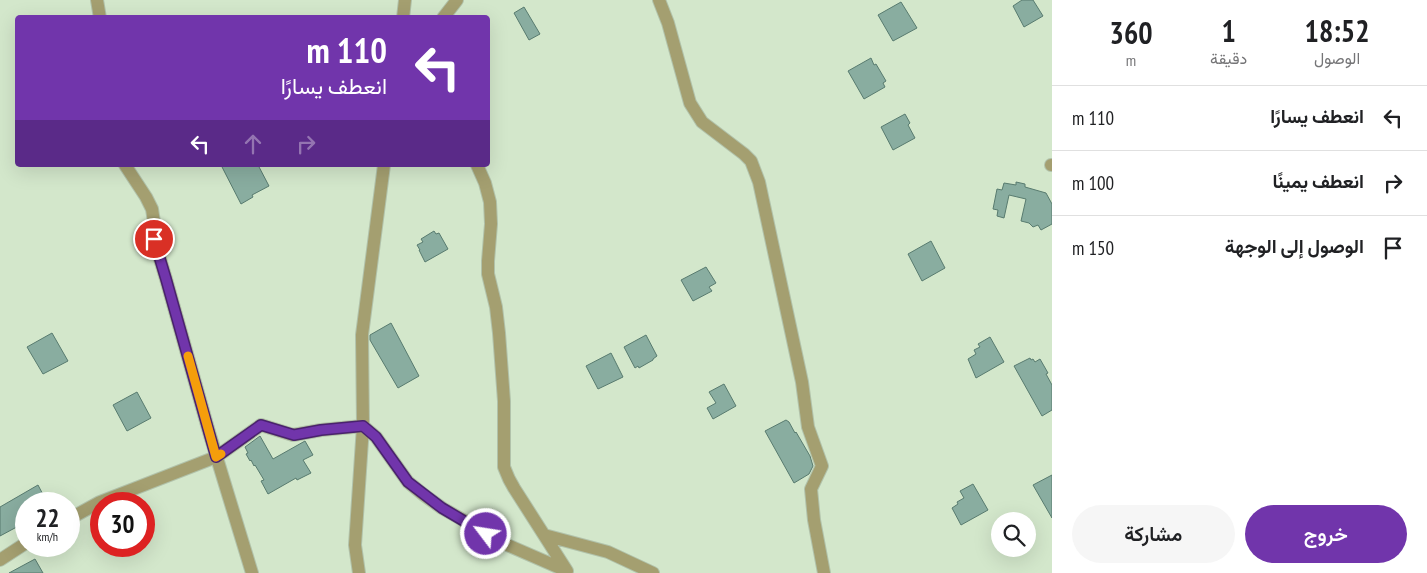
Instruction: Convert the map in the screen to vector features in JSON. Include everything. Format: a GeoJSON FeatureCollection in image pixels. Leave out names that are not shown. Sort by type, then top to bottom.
{"type":"FeatureCollection","features":[{"type":"Feature","properties":{"kind":"street"},"geometry":{"type":"LineString","coordinates":[[98,0],[100,15]]}},
{"type":"Feature","properties":{"kind":"street"},"geometry":{"type":"LineString","coordinates":[[403,15],[405,0]]}},
{"type":"Feature","properties":{"kind":"street"},"geometry":{"type":"LineString","coordinates":[[446,15],[457,0]]}},
{"type":"Feature","properties":{"kind":"street"},"geometry":{"type":"LineString","coordinates":[[659,0],[668,23],[690,104],[702,122],[751,161],[759,182],[802,382],[808,427],[822,466],[811,489],[814,520],[824,573]]}},
{"type":"Feature","properties":{"kind":"street"},"geometry":{"type":"LineString","coordinates":[[126,167],[152,209],[154,239],[216,457],[252,573]]}},
{"type":"Feature","properties":{"kind":"street"},"geometry":{"type":"LineString","coordinates":[[359,573],[355,545],[363,426],[362,335],[384,167]]}},
{"type":"Feature","properties":{"kind":"street"},"geometry":{"type":"LineString","coordinates":[[478,167],[490,202],[491,224],[488,274],[496,307],[499,333],[504,401],[504,467],[509,479],[568,572]]}},
{"type":"Feature","properties":{"kind":"street"},"geometry":{"type":"LineString","coordinates":[[80,513],[100,502],[216,457],[261,425],[294,435],[363,426],[376,437],[408,482],[442,508],[505,544],[568,572]]}},
{"type":"Feature","properties":{"kind":"street"},"geometry":{"type":"LineString","coordinates":[[544,535],[608,552],[653,573]]}},
{"type":"Feature","properties":{"kind":"street"},"geometry":{"type":"LineString","coordinates":[[0,560],[15,550]]}},
{"type":"Feature","properties":{"kind":"building"},"geometry":{"type":"Polygon","coordinates":[[[1022,0],[1033,0],[1043,16],[1024,27],[1013,6],[1022,0]]]}},
{"type":"Feature","properties":{"kind":"building"},"geometry":{"type":"Polygon","coordinates":[[[901,2],[917,28],[893,41],[878,15],[901,2]]]}},
{"type":"Feature","properties":{"kind":"building"},"geometry":{"type":"Polygon","coordinates":[[[524,7],[540,34],[529,40],[514,13],[524,7]]]}},
{"type":"Feature","properties":{"kind":"building"},"geometry":{"type":"Polygon","coordinates":[[[871,58],[886,81],[883,83],[885,87],[864,99],[848,71],[871,58]]]}},
{"type":"Feature","properties":{"kind":"building"},"geometry":{"type":"Polygon","coordinates":[[[905,114],[915,138],[893,150],[881,127],[905,114]]]}},
{"type":"Feature","properties":{"kind":"building"},"geometry":{"type":"Polygon","coordinates":[[[222,167],[259,167],[269,186],[252,195],[253,197],[241,204],[222,167]]]}},
{"type":"Feature","properties":{"kind":"building"},"geometry":{"type":"Polygon","coordinates":[[[1016,182],[1025,184],[1025,187],[1046,193],[1052,204],[1052,224],[1041,230],[1038,225],[1033,227],[1029,223],[1021,221],[1026,199],[1009,195],[1004,218],[997,216],[998,210],[993,209],[997,189],[1002,190],[1004,183],[1016,185],[1016,182]]]}},
{"type":"Feature","properties":{"kind":"building"},"geometry":{"type":"Polygon","coordinates":[[[434,231],[436,234],[439,233],[448,249],[425,262],[417,245],[423,242],[421,239],[434,231]]]}},
{"type":"Feature","properties":{"kind":"building"},"geometry":{"type":"Polygon","coordinates":[[[931,241],[945,268],[922,281],[908,254],[931,241]]]}},
{"type":"Feature","properties":{"kind":"building"},"geometry":{"type":"Polygon","coordinates":[[[706,267],[716,283],[709,287],[712,291],[693,301],[681,280],[706,267]]]}},
{"type":"Feature","properties":{"kind":"building"},"geometry":{"type":"Polygon","coordinates":[[[391,323],[419,376],[398,388],[370,340],[370,335],[391,323]]]}},
{"type":"Feature","properties":{"kind":"building"},"geometry":{"type":"Polygon","coordinates":[[[52,333],[68,361],[43,374],[27,347],[52,333]]]}},
{"type":"Feature","properties":{"kind":"building"},"geometry":{"type":"Polygon","coordinates":[[[646,335],[657,356],[639,368],[638,366],[635,368],[624,347],[646,335]]]}},
{"type":"Feature","properties":{"kind":"building"},"geometry":{"type":"Polygon","coordinates":[[[990,337],[1004,362],[976,378],[968,359],[976,354],[974,350],[980,347],[978,344],[990,337]]]}},
{"type":"Feature","properties":{"kind":"building"},"geometry":{"type":"Polygon","coordinates":[[[611,353],[623,377],[598,389],[586,366],[611,353]]]}},
{"type":"Feature","properties":{"kind":"building"},"geometry":{"type":"Polygon","coordinates":[[[1030,358],[1035,362],[1040,359],[1052,385],[1052,410],[1042,416],[1014,366],[1030,358]]]}},
{"type":"Feature","properties":{"kind":"building"},"geometry":{"type":"Polygon","coordinates":[[[724,384],[736,406],[713,419],[707,408],[716,403],[709,392],[724,384]]]}},
{"type":"Feature","properties":{"kind":"building"},"geometry":{"type":"Polygon","coordinates":[[[137,392],[151,418],[127,431],[113,405],[137,392]]]}},
{"type":"Feature","properties":{"kind":"building"},"geometry":{"type":"Polygon","coordinates":[[[786,420],[796,432],[810,456],[813,466],[809,474],[794,483],[765,431],[786,420]]]}},
{"type":"Feature","properties":{"kind":"building"},"geometry":{"type":"Polygon","coordinates":[[[260,436],[273,459],[305,441],[313,455],[303,460],[311,473],[297,480],[296,478],[268,494],[261,481],[264,480],[255,465],[250,461],[245,447],[260,436]]]}},
{"type":"Feature","properties":{"kind":"building"},"geometry":{"type":"Polygon","coordinates":[[[1052,475],[1052,518],[1033,485],[1052,475]]]}},
{"type":"Feature","properties":{"kind":"building"},"geometry":{"type":"Polygon","coordinates":[[[973,484],[988,510],[961,525],[952,508],[964,498],[960,491],[973,484]]]}},
{"type":"Feature","properties":{"kind":"building"},"geometry":{"type":"Polygon","coordinates":[[[38,485],[42,492],[26,492],[38,485]]]}},
{"type":"Feature","properties":{"kind":"building"},"geometry":{"type":"Polygon","coordinates":[[[15,498],[15,528],[0,536],[0,507],[15,498]]]}},
{"type":"Feature","properties":{"kind":"building"},"geometry":{"type":"Polygon","coordinates":[[[35,559],[43,573],[9,573],[35,559]]]}},
{"type":"Feature","properties":{"kind":"slow traffic"},"geometry":{"type":"LineString","coordinates":[[188,356],[216,457],[221,454]]}},
{"type":"Feature","properties":{"kind":"route"},"geometry":{"type":"LineString","coordinates":[[154,239],[216,457],[261,425],[294,435],[363,426],[376,437],[408,482],[442,508],[486,534]]}}]}
